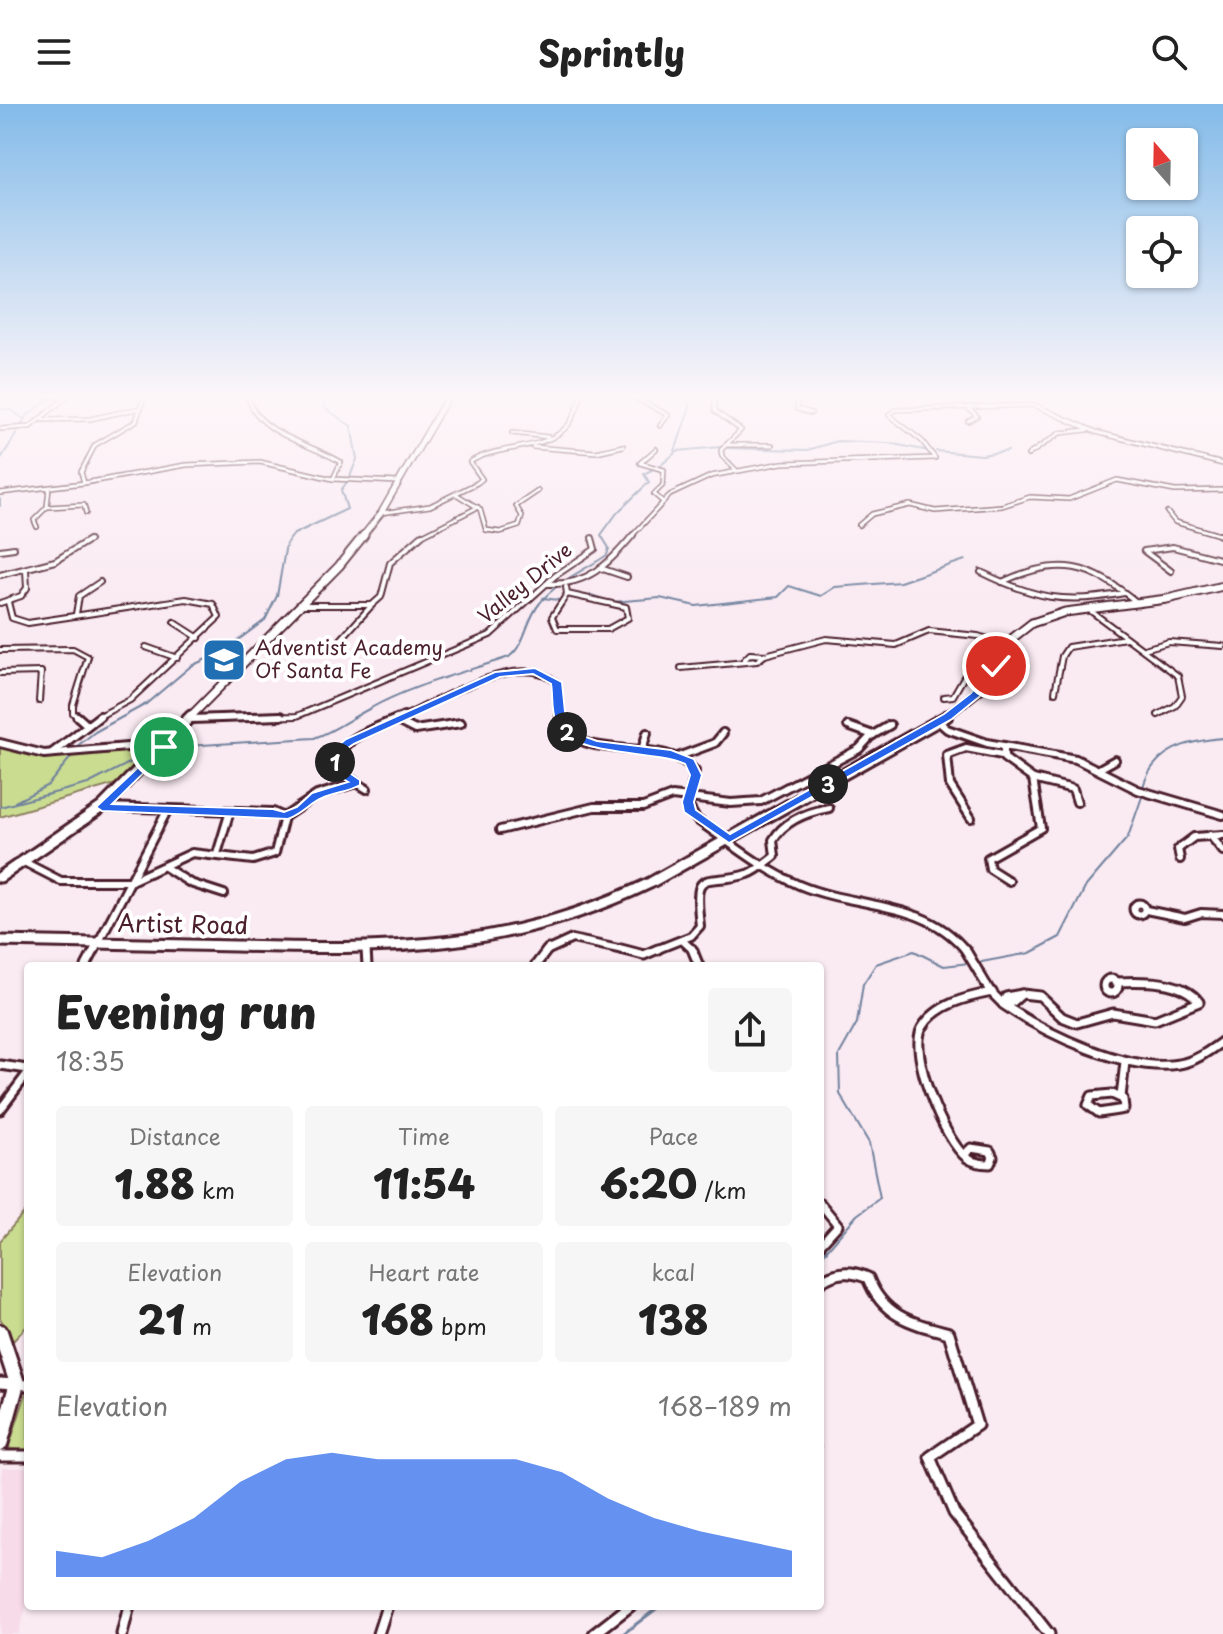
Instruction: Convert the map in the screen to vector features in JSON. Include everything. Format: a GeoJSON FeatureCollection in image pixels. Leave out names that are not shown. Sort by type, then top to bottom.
{"type":"FeatureCollection","features":[{"type":"Feature","properties":{"kind":"main road"},"geometry":{"type":"LineString","coordinates":[[0,877],[102,807],[167,744],[355,549],[381,513],[408,466]]}},
{"type":"Feature","properties":{"kind":"main road"},"geometry":{"type":"LineString","coordinates":[[1005,644],[1032,623],[1088,609],[1139,604],[1223,586]]}},
{"type":"Feature","properties":{"kind":"main road","name":"Artist Road"},"geometry":{"type":"LineString","coordinates":[[0,941],[366,949],[463,942],[572,917],[650,883],[939,722],[968,702],[991,675],[1005,644]]}},
{"type":"Feature","properties":{"kind":"main road"},"geometry":{"type":"LineString","coordinates":[[0,1332],[22,1384],[0,1444]]}},
{"type":"Feature","properties":{"kind":"street"},"geometry":{"type":"LineString","coordinates":[[84,466],[81,472],[84,483]]}},
{"type":"Feature","properties":{"kind":"street"},"geometry":{"type":"LineString","coordinates":[[0,493],[84,483],[178,466]]}},
{"type":"Feature","properties":{"kind":"street"},"geometry":{"type":"LineString","coordinates":[[283,466],[333,479],[399,482]]}},
{"type":"Feature","properties":{"kind":"street"},"geometry":{"type":"LineString","coordinates":[[333,479],[340,466]]}},
{"type":"Feature","properties":{"kind":"street"},"geometry":{"type":"LineString","coordinates":[[381,513],[425,507],[456,494],[482,479],[473,466]]}},
{"type":"Feature","properties":{"kind":"street"},"geometry":{"type":"LineString","coordinates":[[652,466],[664,470],[663,485],[654,494],[662,501]]}},
{"type":"Feature","properties":{"kind":"street"},"geometry":{"type":"LineString","coordinates":[[732,466],[737,471]]}},
{"type":"Feature","properties":{"kind":"street"},"geometry":{"type":"LineString","coordinates":[[546,584],[566,591],[626,607],[629,614],[623,623],[608,629],[561,631],[552,625],[551,620],[566,591],[624,549],[647,516],[662,501],[686,485],[764,466]]}},
{"type":"Feature","properties":{"kind":"street"},"geometry":{"type":"LineString","coordinates":[[859,525],[870,515],[912,505],[934,513],[1000,507],[1030,497],[1069,499],[1117,480],[1175,491],[1223,490]]}},
{"type":"Feature","properties":{"kind":"street"},"geometry":{"type":"LineString","coordinates":[[37,527],[34,520],[47,507],[49,488]]}},
{"type":"Feature","properties":{"kind":"street"},"geometry":{"type":"LineString","coordinates":[[456,494],[478,507],[488,531],[512,529],[522,519],[516,506],[538,491]]}},
{"type":"Feature","properties":{"kind":"street"},"geometry":{"type":"LineString","coordinates":[[47,507],[84,505],[86,513]]}},
{"type":"Feature","properties":{"kind":"street"},"geometry":{"type":"LineString","coordinates":[[335,646],[381,597],[380,581],[386,566],[408,542],[478,507]]}},
{"type":"Feature","properties":{"kind":"street"},"geometry":{"type":"LineString","coordinates":[[1167,512],[1175,522],[1223,536]]}},
{"type":"Feature","properties":{"kind":"street","name":"Valley Drive"},"geometry":{"type":"LineString","coordinates":[[191,719],[284,718],[305,713],[347,692],[493,634],[546,584],[595,549],[592,538]]}},
{"type":"Feature","properties":{"kind":"street"},"geometry":{"type":"LineString","coordinates":[[0,575],[26,570],[68,555],[89,540]]}},
{"type":"Feature","properties":{"kind":"street"},"geometry":{"type":"LineString","coordinates":[[1171,571],[1144,551],[1159,546],[1223,560]]}},
{"type":"Feature","properties":{"kind":"street"},"geometry":{"type":"LineString","coordinates":[[0,550],[14,548]]}},
{"type":"Feature","properties":{"kind":"street"},"geometry":{"type":"LineString","coordinates":[[1002,582],[1051,564],[1066,563],[1107,579],[1139,604]]}},
{"type":"Feature","properties":{"kind":"street"},"geometry":{"type":"LineString","coordinates":[[600,568],[627,577]]}},
{"type":"Feature","properties":{"kind":"street"},"geometry":{"type":"LineString","coordinates":[[0,603],[8,602],[27,588],[26,570]]}},
{"type":"Feature","properties":{"kind":"street"},"geometry":{"type":"LineString","coordinates":[[981,572],[1009,589],[1059,601],[1124,593]]}},
{"type":"Feature","properties":{"kind":"street"},"geometry":{"type":"LineString","coordinates":[[76,614],[79,596],[100,582]]}},
{"type":"Feature","properties":{"kind":"street"},"geometry":{"type":"LineString","coordinates":[[8,602],[12,618],[28,623],[186,599],[213,604],[219,617],[130,700],[86,724],[52,753]]}},
{"type":"Feature","properties":{"kind":"street"},"geometry":{"type":"LineString","coordinates":[[302,605],[372,605]]}},
{"type":"Feature","properties":{"kind":"street"},"geometry":{"type":"LineString","coordinates":[[1088,609],[1165,664],[1183,686],[1182,696],[1175,706],[1158,715]]}},
{"type":"Feature","properties":{"kind":"street"},"geometry":{"type":"LineString","coordinates":[[174,622],[199,638]]}},
{"type":"Feature","properties":{"kind":"street"},"geometry":{"type":"LineString","coordinates":[[681,668],[757,661],[765,655],[826,639],[896,645],[929,631],[978,636],[1005,644]]}},
{"type":"Feature","properties":{"kind":"street"},"geometry":{"type":"LineString","coordinates":[[1055,692],[1062,656],[1068,647],[1126,638]]}},
{"type":"Feature","properties":{"kind":"street"},"geometry":{"type":"LineString","coordinates":[[1144,649],[1169,642],[1223,646]]}},
{"type":"Feature","properties":{"kind":"street"},"geometry":{"type":"LineString","coordinates":[[146,647],[177,658]]}},
{"type":"Feature","properties":{"kind":"street"},"geometry":{"type":"LineString","coordinates":[[0,650],[73,649],[88,657],[89,667],[73,697],[73,713],[86,724]]}},
{"type":"Feature","properties":{"kind":"street"},"geometry":{"type":"LineString","coordinates":[[953,696],[968,670]]}},
{"type":"Feature","properties":{"kind":"street"},"geometry":{"type":"LineString","coordinates":[[367,789],[337,769],[338,751],[350,741],[502,673],[535,671],[556,682],[561,721],[571,736],[595,744],[680,756],[715,743],[723,733]]}},
{"type":"Feature","properties":{"kind":"street"},"geometry":{"type":"LineString","coordinates":[[0,685],[1,673],[41,672],[39,701]]}},
{"type":"Feature","properties":{"kind":"street"},"geometry":{"type":"LineString","coordinates":[[944,697],[953,696],[968,702]]}},
{"type":"Feature","properties":{"kind":"street"},"geometry":{"type":"LineString","coordinates":[[395,720],[417,730],[461,723]]}},
{"type":"Feature","properties":{"kind":"street"},"geometry":{"type":"LineString","coordinates":[[939,722],[1004,746],[1062,755],[1099,769],[1138,790],[1223,815]]}},
{"type":"Feature","properties":{"kind":"street"},"geometry":{"type":"LineString","coordinates":[[500,830],[594,807],[643,807],[669,797],[736,803],[766,799],[855,751],[890,725]]}},
{"type":"Feature","properties":{"kind":"street"},"geometry":{"type":"LineString","coordinates":[[848,726],[873,735]]}},
{"type":"Feature","properties":{"kind":"street"},"geometry":{"type":"LineString","coordinates":[[642,750],[647,733]]}},
{"type":"Feature","properties":{"kind":"street"},"geometry":{"type":"LineString","coordinates":[[0,743],[34,753],[167,744]]}},
{"type":"Feature","properties":{"kind":"street"},"geometry":{"type":"LineString","coordinates":[[1002,755],[1004,746]]}},
{"type":"Feature","properties":{"kind":"street"},"geometry":{"type":"LineString","coordinates":[[971,818],[950,785],[947,755],[966,748],[1002,755],[1033,779],[1056,782],[1073,789],[1077,802]]}},
{"type":"Feature","properties":{"kind":"street"},"geometry":{"type":"LineString","coordinates":[[680,756],[695,771],[689,798],[691,814],[811,889],[918,916],[947,931],[972,956],[992,992],[1003,1004],[1090,1049],[1125,1062],[1159,1065],[1184,1063],[1204,1056],[1223,1041]]}},
{"type":"Feature","properties":{"kind":"street"},"geometry":{"type":"LineString","coordinates":[[1099,769],[1115,760]]}},
{"type":"Feature","properties":{"kind":"street"},"geometry":{"type":"LineString","coordinates":[[1009,881],[990,869],[988,858],[1041,828],[1033,779]]}},
{"type":"Feature","properties":{"kind":"street"},"geometry":{"type":"LineString","coordinates":[[102,807],[273,812],[284,817],[302,809],[317,795],[342,791],[356,783]]}},
{"type":"Feature","properties":{"kind":"street"},"geometry":{"type":"LineString","coordinates":[[538,962],[546,951],[571,940],[598,940],[644,955],[682,940],[700,928],[696,892],[700,884],[718,876],[746,875],[775,855],[772,843],[778,831],[810,812],[829,808]]}},
{"type":"Feature","properties":{"kind":"street"},"geometry":{"type":"LineString","coordinates":[[88,962],[167,811]]}},
{"type":"Feature","properties":{"kind":"street"},"geometry":{"type":"LineString","coordinates":[[217,854],[230,811]]}},
{"type":"Feature","properties":{"kind":"street"},"geometry":{"type":"LineString","coordinates":[[24,862],[61,881],[131,881],[192,853],[253,860],[275,853],[284,817]]}},
{"type":"Feature","properties":{"kind":"street"},"geometry":{"type":"LineString","coordinates":[[1210,835],[1223,851]]}},
{"type":"Feature","properties":{"kind":"street"},"geometry":{"type":"LineString","coordinates":[[1180,859],[1178,849],[1185,842],[1223,835]]}},
{"type":"Feature","properties":{"kind":"street"},"geometry":{"type":"LineString","coordinates":[[165,867],[190,883],[224,894]]}},
{"type":"Feature","properties":{"kind":"street"},"geometry":{"type":"LineString","coordinates":[[1146,910],[1185,918],[1201,913],[1223,914]]}},
{"type":"Feature","properties":{"kind":"street"},"geometry":{"type":"LineString","coordinates":[[682,940],[696,953],[698,962]]}},
{"type":"Feature","properties":{"kind":"street"},"geometry":{"type":"LineString","coordinates":[[366,949],[367,962]]}},
{"type":"Feature","properties":{"kind":"street"},"geometry":{"type":"LineString","coordinates":[[1003,1004],[1013,1002],[1022,994],[1040,996],[1062,1017],[1077,1023],[1113,1013],[1155,1020],[1199,1002],[1197,996],[1186,989],[1115,982]]}},
{"type":"Feature","properties":{"kind":"street"},"geometry":{"type":"LineString","coordinates":[[965,1154],[953,1143],[917,1057],[920,1036],[932,1015],[951,1001],[992,992]]}},
{"type":"Feature","properties":{"kind":"street"},"geometry":{"type":"LineString","coordinates":[[1121,1097],[1096,1095],[1087,1102],[1095,1112],[1124,1109],[1121,1097],[1125,1062]]}},
{"type":"Feature","properties":{"kind":"street"},"geometry":{"type":"LineString","coordinates":[[0,1065],[24,1070]]}},
{"type":"Feature","properties":{"kind":"street"},"geometry":{"type":"LineString","coordinates":[[0,1110],[24,1077]]}},
{"type":"Feature","properties":{"kind":"street"},"geometry":{"type":"LineString","coordinates":[[824,1208],[838,1225],[824,1241]]}},
{"type":"Feature","properties":{"kind":"street"},"geometry":{"type":"LineString","coordinates":[[824,1279],[834,1273],[851,1270],[868,1278],[874,1301],[897,1318],[949,1333],[977,1425],[930,1457],[954,1513],[1049,1634]]}},
{"type":"Feature","properties":{"kind":"street"},"geometry":{"type":"LineString","coordinates":[[0,1383],[22,1384]]}},
{"type":"Feature","properties":{"kind":"street"},"geometry":{"type":"LineString","coordinates":[[0,1456],[24,1456]]}},
{"type":"Feature","properties":{"kind":"street"},"geometry":{"type":"LineString","coordinates":[[122,1634],[128,1610]]}},
{"type":"Feature","properties":{"kind":"street"},"geometry":{"type":"LineString","coordinates":[[378,1634],[386,1610]]}},
{"type":"Feature","properties":{"kind":"street"},"geometry":{"type":"LineString","coordinates":[[594,1634],[625,1610]]}},
{"type":"Feature","properties":{"kind":"shaded area"},"geometry":{"type":"Polygon","coordinates":[[[2,1468],[24,1468],[25,1610],[18,1634],[0,1634],[2,1468]]]}},
{"type":"Feature","properties":{"kind":"green space"},"geometry":{"type":"Polygon","coordinates":[[[0,745],[58,754],[156,746],[130,780],[0,817],[0,745]]]}},
{"type":"Feature","properties":{"kind":"green space"},"geometry":{"type":"Polygon","coordinates":[[[24,1213],[24,1329],[13,1341],[0,1318],[0,1241],[24,1213]]]}},
{"type":"Feature","properties":{"kind":"green space"},"geometry":{"type":"Polygon","coordinates":[[[24,1400],[24,1450],[10,1449],[24,1400]]]}},
{"type":"Feature","properties":{"kind":"waterway"},"geometry":{"type":"LineString","coordinates":[[349,479],[354,466]]}},
{"type":"Feature","properties":{"kind":"waterway"},"geometry":{"type":"LineString","coordinates":[[545,598],[562,583],[607,555],[609,548],[601,535],[617,513],[649,482],[644,474],[655,468]]}},
{"type":"Feature","properties":{"kind":"waterway"},"geometry":{"type":"LineString","coordinates":[[76,747],[95,732],[146,704],[191,666],[222,652],[265,620],[277,596],[286,544],[294,534],[347,509],[341,490],[347,482]]}},
{"type":"Feature","properties":{"kind":"waterway"},"geometry":{"type":"LineString","coordinates":[[0,499],[0,506]]}},
{"type":"Feature","properties":{"kind":"waterway"},"geometry":{"type":"LineString","coordinates":[[591,595],[612,602],[660,598],[696,606],[778,597],[789,586],[821,596],[835,587],[900,582],[965,560]]}},
{"type":"Feature","properties":{"kind":"waterway"},"geometry":{"type":"LineString","coordinates":[[170,747],[314,738],[402,693],[509,657],[519,645],[535,610],[545,598]]}},
{"type":"Feature","properties":{"kind":"waterway"},"geometry":{"type":"LineString","coordinates":[[545,598],[558,600]]}},
{"type":"Feature","properties":{"kind":"waterway"},"geometry":{"type":"LineString","coordinates":[[1143,787],[1155,764],[1174,749],[1223,738]]}},
{"type":"Feature","properties":{"kind":"waterway"},"geometry":{"type":"LineString","coordinates":[[0,807],[88,784],[147,754]]}},
{"type":"Feature","properties":{"kind":"waterway"},"geometry":{"type":"LineString","coordinates":[[15,802],[48,785],[71,757]]}},
{"type":"Feature","properties":{"kind":"waterway"},"geometry":{"type":"LineString","coordinates":[[976,963],[1030,953],[1060,937],[1086,886],[1128,837],[1143,794]]}},
{"type":"Feature","properties":{"kind":"waterway"},"geometry":{"type":"LineString","coordinates":[[826,1251],[857,1215],[880,1198],[869,1143],[840,1094],[839,1055],[857,1023],[863,984],[876,964],[914,951],[944,966],[969,963]]}},
{"type":"Feature","properties":{"kind":"waterway"},"geometry":{"type":"LineString","coordinates":[[824,1252],[827,1249]]}},
{"type":"Feature","properties":{"kind":"waterway"},"geometry":{"type":"LineString","coordinates":[[623,1634],[655,1610]]}},
{"type":"Feature","properties":{"kind":"place","name":"Adventist Academy Of Santa Fe"},"geometry":{"type":"Point","coordinates":[224,660]}},
{"type":"Feature","properties":{"kind":"route"},"geometry":{"type":"LineString","coordinates":[[164,747],[102,807],[273,812],[284,817],[302,809],[317,795],[342,791],[356,783],[339,771],[335,763],[340,749],[350,741],[498,674],[535,671],[556,682],[561,721],[571,736],[595,744],[671,753],[690,762],[696,775],[688,802],[690,812],[729,839],[948,716],[975,695],[996,666]]}}]}
